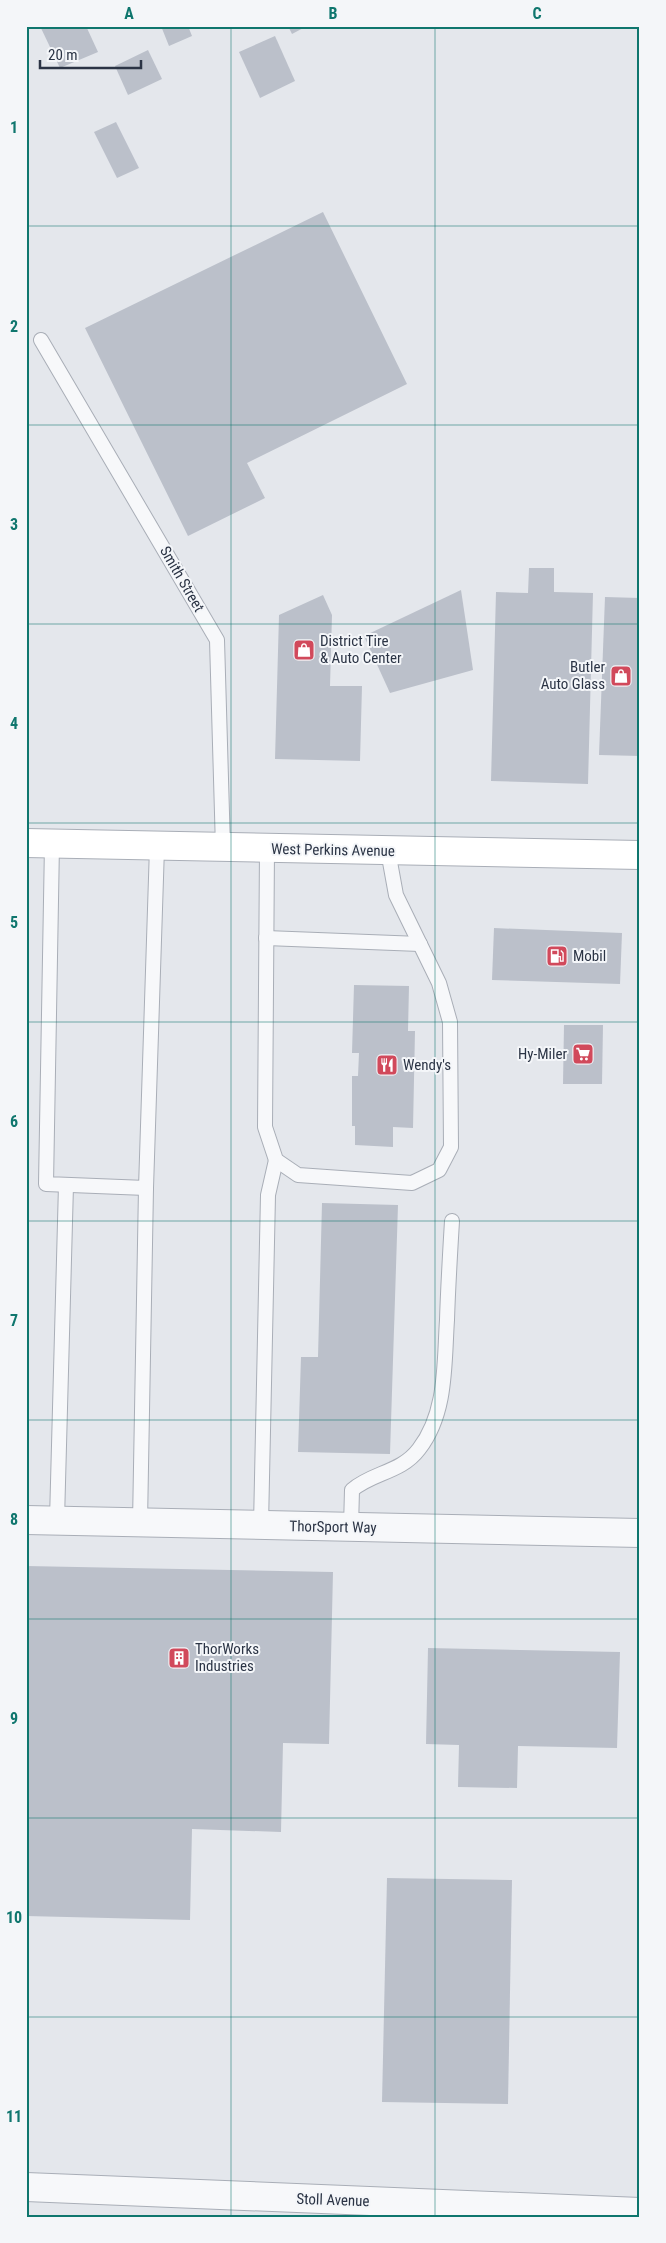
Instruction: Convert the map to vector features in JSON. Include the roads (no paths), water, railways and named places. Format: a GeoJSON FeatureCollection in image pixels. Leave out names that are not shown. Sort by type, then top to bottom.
{"type":"FeatureCollection","features":[{"type":"Feature","properties":{"kind":"main road","name":"West Perkins Avenue"},"geometry":{"type":"LineString","coordinates":[[39,844],[640,855]]}},
{"type":"Feature","properties":{"kind":"street","name":"ThorSport Way"},"geometry":{"type":"LineString","coordinates":[[26,1520],[640,1534]]}},
{"type":"Feature","properties":{"kind":"street","name":"Stoll Avenue"},"geometry":{"type":"LineString","coordinates":[[26,2187],[640,2212]]}},
{"type":"Feature","properties":{"kind":"lane","name":"Smith Street"},"geometry":{"type":"LineString","coordinates":[[41,340],[217,640],[223,848]]}},
{"type":"Feature","properties":{"kind":"lane"},"geometry":{"type":"LineString","coordinates":[[39,844],[46,1184],[146,1188]]}},
{"type":"Feature","properties":{"kind":"lane"},"geometry":{"type":"LineString","coordinates":[[140,1523],[146,1188],[157,847]]}},
{"type":"Feature","properties":{"kind":"lane"},"geometry":{"type":"LineString","coordinates":[[261,1525],[268,1195],[276,1160],[265,1127],[267,849]]}},
{"type":"Feature","properties":{"kind":"lane"},"geometry":{"type":"LineString","coordinates":[[276,1160],[298,1175],[412,1183],[440,1170],[451,1146],[450,1022],[439,982],[396,895],[388,851]]}},
{"type":"Feature","properties":{"kind":"lane"},"geometry":{"type":"LineString","coordinates":[[266,938],[420,944]]}},
{"type":"Feature","properties":{"kind":"lane"},"geometry":{"type":"LineString","coordinates":[[58,1520],[66,1185]]}},
{"type":"Feature","properties":{"kind":"lane"},"geometry":{"type":"LineString","coordinates":[[351,1527],[352,1490],[363,1481],[397,1469],[419,1450],[434,1422],[443,1390],[452,1221]]}},
{"type":"Feature","properties":{"kind":"place","name":"District Tire & Auto Center"},"geometry":{"type":"Point","coordinates":[304,650]}},
{"type":"Feature","properties":{"kind":"place","name":"Butler Auto Glass"},"geometry":{"type":"Point","coordinates":[621,676]}},
{"type":"Feature","properties":{"kind":"place","name":"Mobil"},"geometry":{"type":"Point","coordinates":[557,956]}},
{"type":"Feature","properties":{"kind":"place","name":"Hy-Miler"},"geometry":{"type":"Point","coordinates":[583,1054]}},
{"type":"Feature","properties":{"kind":"place","name":"Wendy's"},"geometry":{"type":"Point","coordinates":[387,1065]}},
{"type":"Feature","properties":{"kind":"place","name":"ThorWorks Industries"},"geometry":{"type":"Point","coordinates":[179,1658]}}]}
